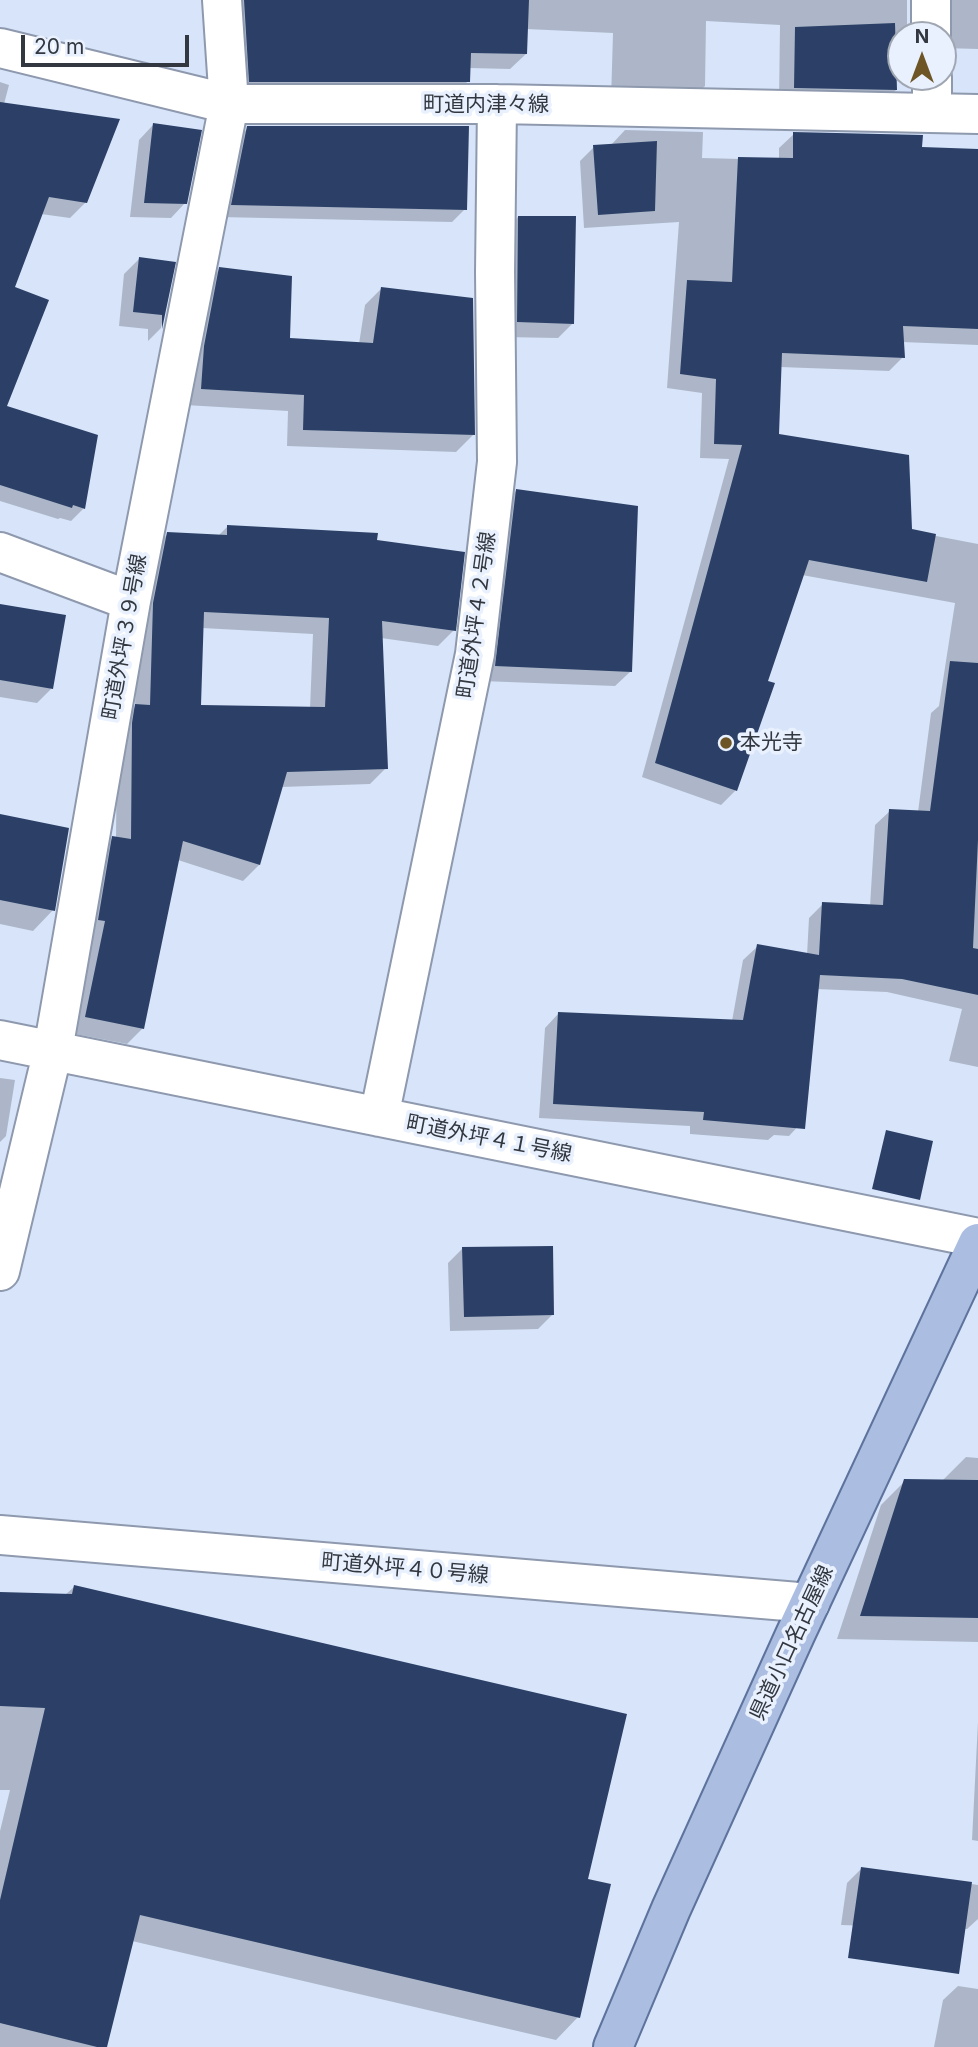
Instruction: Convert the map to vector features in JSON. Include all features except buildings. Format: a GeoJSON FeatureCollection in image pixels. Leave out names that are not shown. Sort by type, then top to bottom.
{"type":"FeatureCollection","features":[{"type":"Feature","properties":{"kind":"main road","name":"県道小口名古屋線"},"geometry":{"type":"LineString","coordinates":[[613,2047],[671,1909],[978,1240]]}},
{"type":"Feature","properties":{"kind":"street","name":"町道外坪３９号線"},"geometry":{"type":"LineString","coordinates":[[2,1258],[53,1050],[131,601],[229,104],[222,0]]}},
{"type":"Feature","properties":{"kind":"street"},"geometry":{"type":"LineString","coordinates":[[931,0],[931,21]]}},
{"type":"Feature","properties":{"kind":"street","name":"町道内津々線"},"geometry":{"type":"LineString","coordinates":[[0,48],[229,104],[497,104],[932,95],[978,114]]}},
{"type":"Feature","properties":{"kind":"street","name":"町道外坪４２号線"},"geometry":{"type":"LineString","coordinates":[[379,1117],[475,654],[498,462],[495,272],[497,104]]}},
{"type":"Feature","properties":{"kind":"street"},"geometry":{"type":"LineString","coordinates":[[0,552],[131,601]]}},
{"type":"Feature","properties":{"kind":"street","name":"町道外坪４１号線"},"geometry":{"type":"LineString","coordinates":[[0,1040],[978,1240]]}},
{"type":"Feature","properties":{"kind":"street","name":"町道外坪４０号線"},"geometry":{"type":"LineString","coordinates":[[0,1535],[810,1603]]}},
{"type":"Feature","properties":{"kind":"place","name":"本光寺"},"geometry":{"type":"Point","coordinates":[726,743]}}]}
